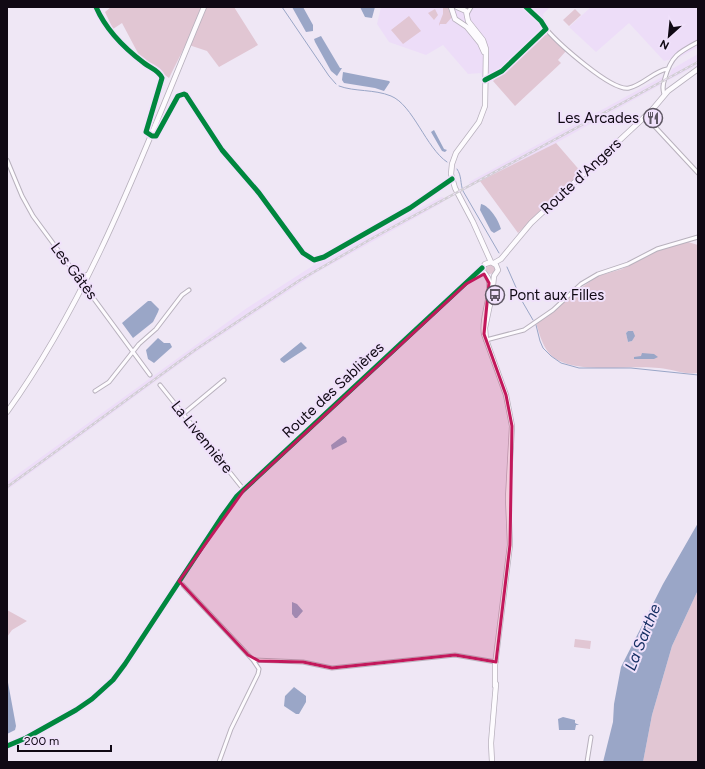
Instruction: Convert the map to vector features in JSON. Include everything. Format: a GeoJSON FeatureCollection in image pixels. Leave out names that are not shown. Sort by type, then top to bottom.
{"type":"FeatureCollection","features":[{"type":"Feature","properties":{"kind":"street"},"geometry":{"type":"LineString","coordinates":[[96,7],[100,16],[113,35],[144,63],[160,74],[162,78],[146,132],[150,136],[156,136],[160,132],[178,96],[184,94],[186,95],[222,150],[259,192],[303,253],[314,260],[324,257],[440,188],[453,182]]}},
{"type":"Feature","properties":{"kind":"street"},"geometry":{"type":"LineString","coordinates":[[7,412],[54,341],[91,272],[204,7]]}},
{"type":"Feature","properties":{"kind":"street"},"geometry":{"type":"LineString","coordinates":[[451,7],[455,19],[468,27],[478,40],[486,56]]}},
{"type":"Feature","properties":{"kind":"street"},"geometry":{"type":"LineString","coordinates":[[454,13],[460,8],[471,7],[464,21],[460,22]]}},
{"type":"Feature","properties":{"kind":"street"},"geometry":{"type":"LineString","coordinates":[[460,8],[485,44],[486,56],[484,111],[479,122],[454,156],[451,170],[453,182],[493,262],[498,268],[497,273],[494,276],[492,295],[486,320],[486,340]]}},
{"type":"Feature","properties":{"kind":"street"},"geometry":{"type":"LineString","coordinates":[[546,29],[571,53],[618,88],[632,87],[667,69]]}},
{"type":"Feature","properties":{"kind":"street"},"geometry":{"type":"LineString","coordinates":[[664,94],[663,85],[667,69],[676,54],[698,42]]}},
{"type":"Feature","properties":{"kind":"street","name":"Route d'Angers"},"geometry":{"type":"LineString","coordinates":[[493,262],[501,259],[518,237],[645,116],[664,94],[698,69]]}},
{"type":"Feature","properties":{"kind":"street"},"geometry":{"type":"LineString","coordinates":[[645,116],[698,173]]}},
{"type":"Feature","properties":{"kind":"street","name":"Les Gâtès"},"geometry":{"type":"LineString","coordinates":[[7,160],[27,207],[150,375]]}},
{"type":"Feature","properties":{"kind":"street"},"geometry":{"type":"LineString","coordinates":[[480,237],[483,266],[489,281],[489,291],[483,324],[486,340],[506,395],[512,426],[508,498],[510,549],[496,662],[492,762]]}},
{"type":"Feature","properties":{"kind":"street","name":"Route d'Angers"},"geometry":{"type":"LineString","coordinates":[[498,268],[518,237]]}},
{"type":"Feature","properties":{"kind":"street"},"geometry":{"type":"LineString","coordinates":[[486,340],[524,330],[553,310],[581,284],[598,274],[628,264],[657,249],[698,237]]}},
{"type":"Feature","properties":{"kind":"street"},"geometry":{"type":"LineString","coordinates":[[483,266],[493,262]]}},
{"type":"Feature","properties":{"kind":"street","name":"Route des Sablières"},"geometry":{"type":"LineString","coordinates":[[7,746],[26,738],[76,710],[104,689],[125,664],[221,518],[244,490],[466,284],[483,266]]}},
{"type":"Feature","properties":{"kind":"street"},"geometry":{"type":"LineString","coordinates":[[76,275],[84,276],[91,272]]}},
{"type":"Feature","properties":{"kind":"street"},"geometry":{"type":"LineString","coordinates":[[486,275],[494,276]]}},
{"type":"Feature","properties":{"kind":"street","name":"Route des Sablières"},"geometry":{"type":"LineString","coordinates":[[466,284],[486,275]]}},
{"type":"Feature","properties":{"kind":"street"},"geometry":{"type":"LineString","coordinates":[[95,390],[109,382],[139,344],[161,324],[182,295],[190,290]]}},
{"type":"Feature","properties":{"kind":"street"},"geometry":{"type":"LineString","coordinates":[[183,414],[224,380]]}},
{"type":"Feature","properties":{"kind":"street","name":"La Livennière"},"geometry":{"type":"LineString","coordinates":[[160,384],[244,490]]}},
{"type":"Feature","properties":{"kind":"street"},"geometry":{"type":"LineString","coordinates":[[179,581],[253,660],[259,669]]}},
{"type":"Feature","properties":{"kind":"street"},"geometry":{"type":"LineString","coordinates":[[253,660],[265,662],[303,662],[332,668],[455,655],[496,662]]}},
{"type":"Feature","properties":{"kind":"street"},"geometry":{"type":"LineString","coordinates":[[219,762],[226,741],[259,669],[265,662]]}},
{"type":"Feature","properties":{"kind":"street"},"geometry":{"type":"LineString","coordinates":[[587,762],[591,737]]}},
{"type":"Feature","properties":{"kind":"highlighted area"},"geometry":{"type":"Polygon","coordinates":[[[484,274],[489,283],[484,334],[506,395],[512,426],[510,545],[496,662],[455,655],[332,668],[303,662],[259,661],[248,655],[179,581],[244,490],[466,284],[484,274]]]}},
{"type":"Feature","properties":{"kind":"shaded area"},"geometry":{"type":"Polygon","coordinates":[[[111,7],[234,7],[258,45],[219,67],[207,51],[186,44],[169,78],[140,57],[122,23],[113,29],[105,12],[111,7]]]}},
{"type":"Feature","properties":{"kind":"shaded area"},"geometry":{"type":"Polygon","coordinates":[[[381,7],[550,7],[543,14],[545,23],[544,34],[493,81],[488,81],[483,80],[481,73],[468,74],[443,45],[426,55],[389,42],[377,24],[381,7]]]}},
{"type":"Feature","properties":{"kind":"shaded area"},"geometry":{"type":"Polygon","coordinates":[[[443,7],[449,7],[452,17],[446,24],[440,24],[440,26],[439,24],[443,14],[443,7]]]}},
{"type":"Feature","properties":{"kind":"shaded area"},"geometry":{"type":"Polygon","coordinates":[[[591,7],[698,7],[698,47],[680,57],[664,61],[629,23],[596,52],[569,27],[591,7]]]}},
{"type":"Feature","properties":{"kind":"shaded area"},"geometry":{"type":"Polygon","coordinates":[[[435,9],[438,15],[434,20],[428,13],[435,9]]]}},
{"type":"Feature","properties":{"kind":"shaded area"},"geometry":{"type":"Polygon","coordinates":[[[575,9],[581,15],[569,26],[563,20],[575,9]]]}},
{"type":"Feature","properties":{"kind":"shaded area"},"geometry":{"type":"Polygon","coordinates":[[[409,16],[421,31],[403,44],[391,30],[409,16]]]}},
{"type":"Feature","properties":{"kind":"shaded area"},"geometry":{"type":"Polygon","coordinates":[[[544,34],[549,35],[566,51],[558,60],[561,63],[515,106],[493,81],[544,34]]]}},
{"type":"Feature","properties":{"kind":"shaded area"},"geometry":{"type":"Polygon","coordinates":[[[698,54],[698,65],[667,81],[672,69],[698,54]]]}},
{"type":"Feature","properties":{"kind":"shaded area"},"geometry":{"type":"Polygon","coordinates":[[[664,76],[662,84],[556,143],[471,186],[469,182],[664,76]]]}},
{"type":"Feature","properties":{"kind":"shaded area"},"geometry":{"type":"Polygon","coordinates":[[[556,143],[582,173],[518,233],[480,181],[556,143]]]}},
{"type":"Feature","properties":{"kind":"shaded area"},"geometry":{"type":"Polygon","coordinates":[[[441,197],[445,200],[442,203],[316,273],[196,352],[7,490],[7,482],[247,308],[314,265],[441,197]]]}},
{"type":"Feature","properties":{"kind":"shaded area"},"geometry":{"type":"Polygon","coordinates":[[[688,242],[698,245],[698,373],[648,367],[584,367],[562,362],[551,356],[544,346],[536,323],[598,276],[622,269],[657,250],[688,242]],[[628,331],[626,333],[628,342],[632,341],[634,336],[633,331],[628,331]]]}},
{"type":"Feature","properties":{"kind":"shaded area"},"geometry":{"type":"Polygon","coordinates":[[[488,264],[492,264],[494,265],[494,273],[488,274],[485,271],[485,267],[488,264]]]}},
{"type":"Feature","properties":{"kind":"shaded area"},"geometry":{"type":"Polygon","coordinates":[[[698,590],[698,762],[643,762],[652,715],[672,646],[698,590]]]}},
{"type":"Feature","properties":{"kind":"shaded area"},"geometry":{"type":"Polygon","coordinates":[[[7,610],[27,621],[12,630],[7,637],[7,610]]]}},
{"type":"Feature","properties":{"kind":"shaded area"},"geometry":{"type":"Polygon","coordinates":[[[575,639],[591,641],[590,649],[574,647],[575,639]]]}},
{"type":"Feature","properties":{"kind":"water"},"geometry":{"type":"Polygon","coordinates":[[[292,7],[303,7],[313,25],[313,31],[306,32],[292,7]]]}},
{"type":"Feature","properties":{"kind":"water"},"geometry":{"type":"Polygon","coordinates":[[[360,7],[375,7],[372,18],[365,17],[360,7]]]}},
{"type":"Feature","properties":{"kind":"water"},"geometry":{"type":"Polygon","coordinates":[[[321,36],[340,68],[342,68],[337,76],[331,71],[315,42],[314,39],[321,36]]]}},
{"type":"Feature","properties":{"kind":"water"},"geometry":{"type":"Polygon","coordinates":[[[343,72],[390,82],[384,91],[344,83],[342,80],[343,72]]]}},
{"type":"Feature","properties":{"kind":"water"},"geometry":{"type":"Polygon","coordinates":[[[434,130],[444,149],[447,150],[445,152],[442,151],[431,132],[434,130]]]}},
{"type":"Feature","properties":{"kind":"water"},"geometry":{"type":"Polygon","coordinates":[[[481,204],[494,214],[501,229],[494,233],[491,231],[480,210],[481,204]]]}},
{"type":"Feature","properties":{"kind":"water"},"geometry":{"type":"Polygon","coordinates":[[[148,301],[151,301],[159,309],[158,312],[153,322],[133,338],[122,323],[148,301]]]}},
{"type":"Feature","properties":{"kind":"water"},"geometry":{"type":"Polygon","coordinates":[[[628,331],[633,331],[635,336],[632,341],[628,342],[626,333],[628,331]]]}},
{"type":"Feature","properties":{"kind":"water"},"geometry":{"type":"Polygon","coordinates":[[[158,338],[164,343],[170,343],[172,347],[154,363],[148,359],[146,350],[158,338]]]}},
{"type":"Feature","properties":{"kind":"water"},"geometry":{"type":"Polygon","coordinates":[[[301,342],[307,348],[284,363],[281,361],[280,359],[301,342]]]}},
{"type":"Feature","properties":{"kind":"water"},"geometry":{"type":"Polygon","coordinates":[[[642,353],[654,354],[658,357],[654,359],[634,359],[634,357],[641,356],[642,353]]]}},
{"type":"Feature","properties":{"kind":"water"},"geometry":{"type":"Polygon","coordinates":[[[343,436],[346,438],[347,442],[332,450],[331,445],[343,436]]]}},
{"type":"Feature","properties":{"kind":"water","name":"La Sarthe"},"geometry":{"type":"Polygon","coordinates":[[[698,523],[698,590],[672,646],[652,715],[643,762],[603,762],[613,722],[614,704],[621,667],[663,584],[698,523]]]}},
{"type":"Feature","properties":{"kind":"water"},"geometry":{"type":"Polygon","coordinates":[[[292,602],[297,604],[303,611],[297,618],[295,618],[292,614],[292,602]]]}},
{"type":"Feature","properties":{"kind":"water"},"geometry":{"type":"Polygon","coordinates":[[[7,677],[16,726],[15,730],[7,734],[7,677]]]}},
{"type":"Feature","properties":{"kind":"water"},"geometry":{"type":"Polygon","coordinates":[[[294,687],[306,696],[306,702],[299,714],[296,714],[284,706],[285,696],[294,687]]]}},
{"type":"Feature","properties":{"kind":"water"},"geometry":{"type":"Polygon","coordinates":[[[563,717],[575,720],[575,723],[579,725],[576,725],[575,730],[559,730],[558,719],[563,717]]]}},
{"type":"Feature","properties":{"kind":"waterway"},"geometry":{"type":"LineString","coordinates":[[282,7],[336,84]]}},
{"type":"Feature","properties":{"kind":"waterway"},"geometry":{"type":"LineString","coordinates":[[339,86],[385,94],[399,101],[413,117],[439,156],[447,162]]}},
{"type":"Feature","properties":{"kind":"waterway"},"geometry":{"type":"LineString","coordinates":[[457,169],[460,174],[463,191],[499,253]]}},
{"type":"Feature","properties":{"kind":"waterway"},"geometry":{"type":"LineString","coordinates":[[507,267],[522,301],[533,320]]}},
{"type":"Feature","properties":{"kind":"waterway"},"geometry":{"type":"LineString","coordinates":[[536,325],[543,348],[561,363],[579,368],[631,368],[698,375]]}},
{"type":"Feature","properties":{"kind":"railway"},"geometry":{"type":"LineString","coordinates":[[7,487],[195,350],[300,280],[371,239],[698,62]]}},
{"type":"Feature","properties":{"kind":"cycle path"},"geometry":{"type":"LineString","coordinates":[[96,7],[110,31],[116,38],[146,65],[161,75],[162,78],[146,132],[152,136],[156,136],[178,96],[184,94],[186,95],[222,150],[259,193],[303,253],[314,260],[324,257],[410,208],[452,179]]}},
{"type":"Feature","properties":{"kind":"cycle path"},"geometry":{"type":"LineString","coordinates":[[485,80],[502,71],[546,29],[541,21],[526,7]]}},
{"type":"Feature","properties":{"kind":"cycle path"},"geometry":{"type":"LineString","coordinates":[[7,746],[26,738],[76,710],[92,699],[113,680],[237,496],[482,268]]}},
{"type":"Feature","properties":{"kind":"place","name":"Les Arcades"},"geometry":{"type":"Point","coordinates":[653,118]}},
{"type":"Feature","properties":{"kind":"place","name":"Pont aux Filles"},"geometry":{"type":"Point","coordinates":[495,295]}}]}
